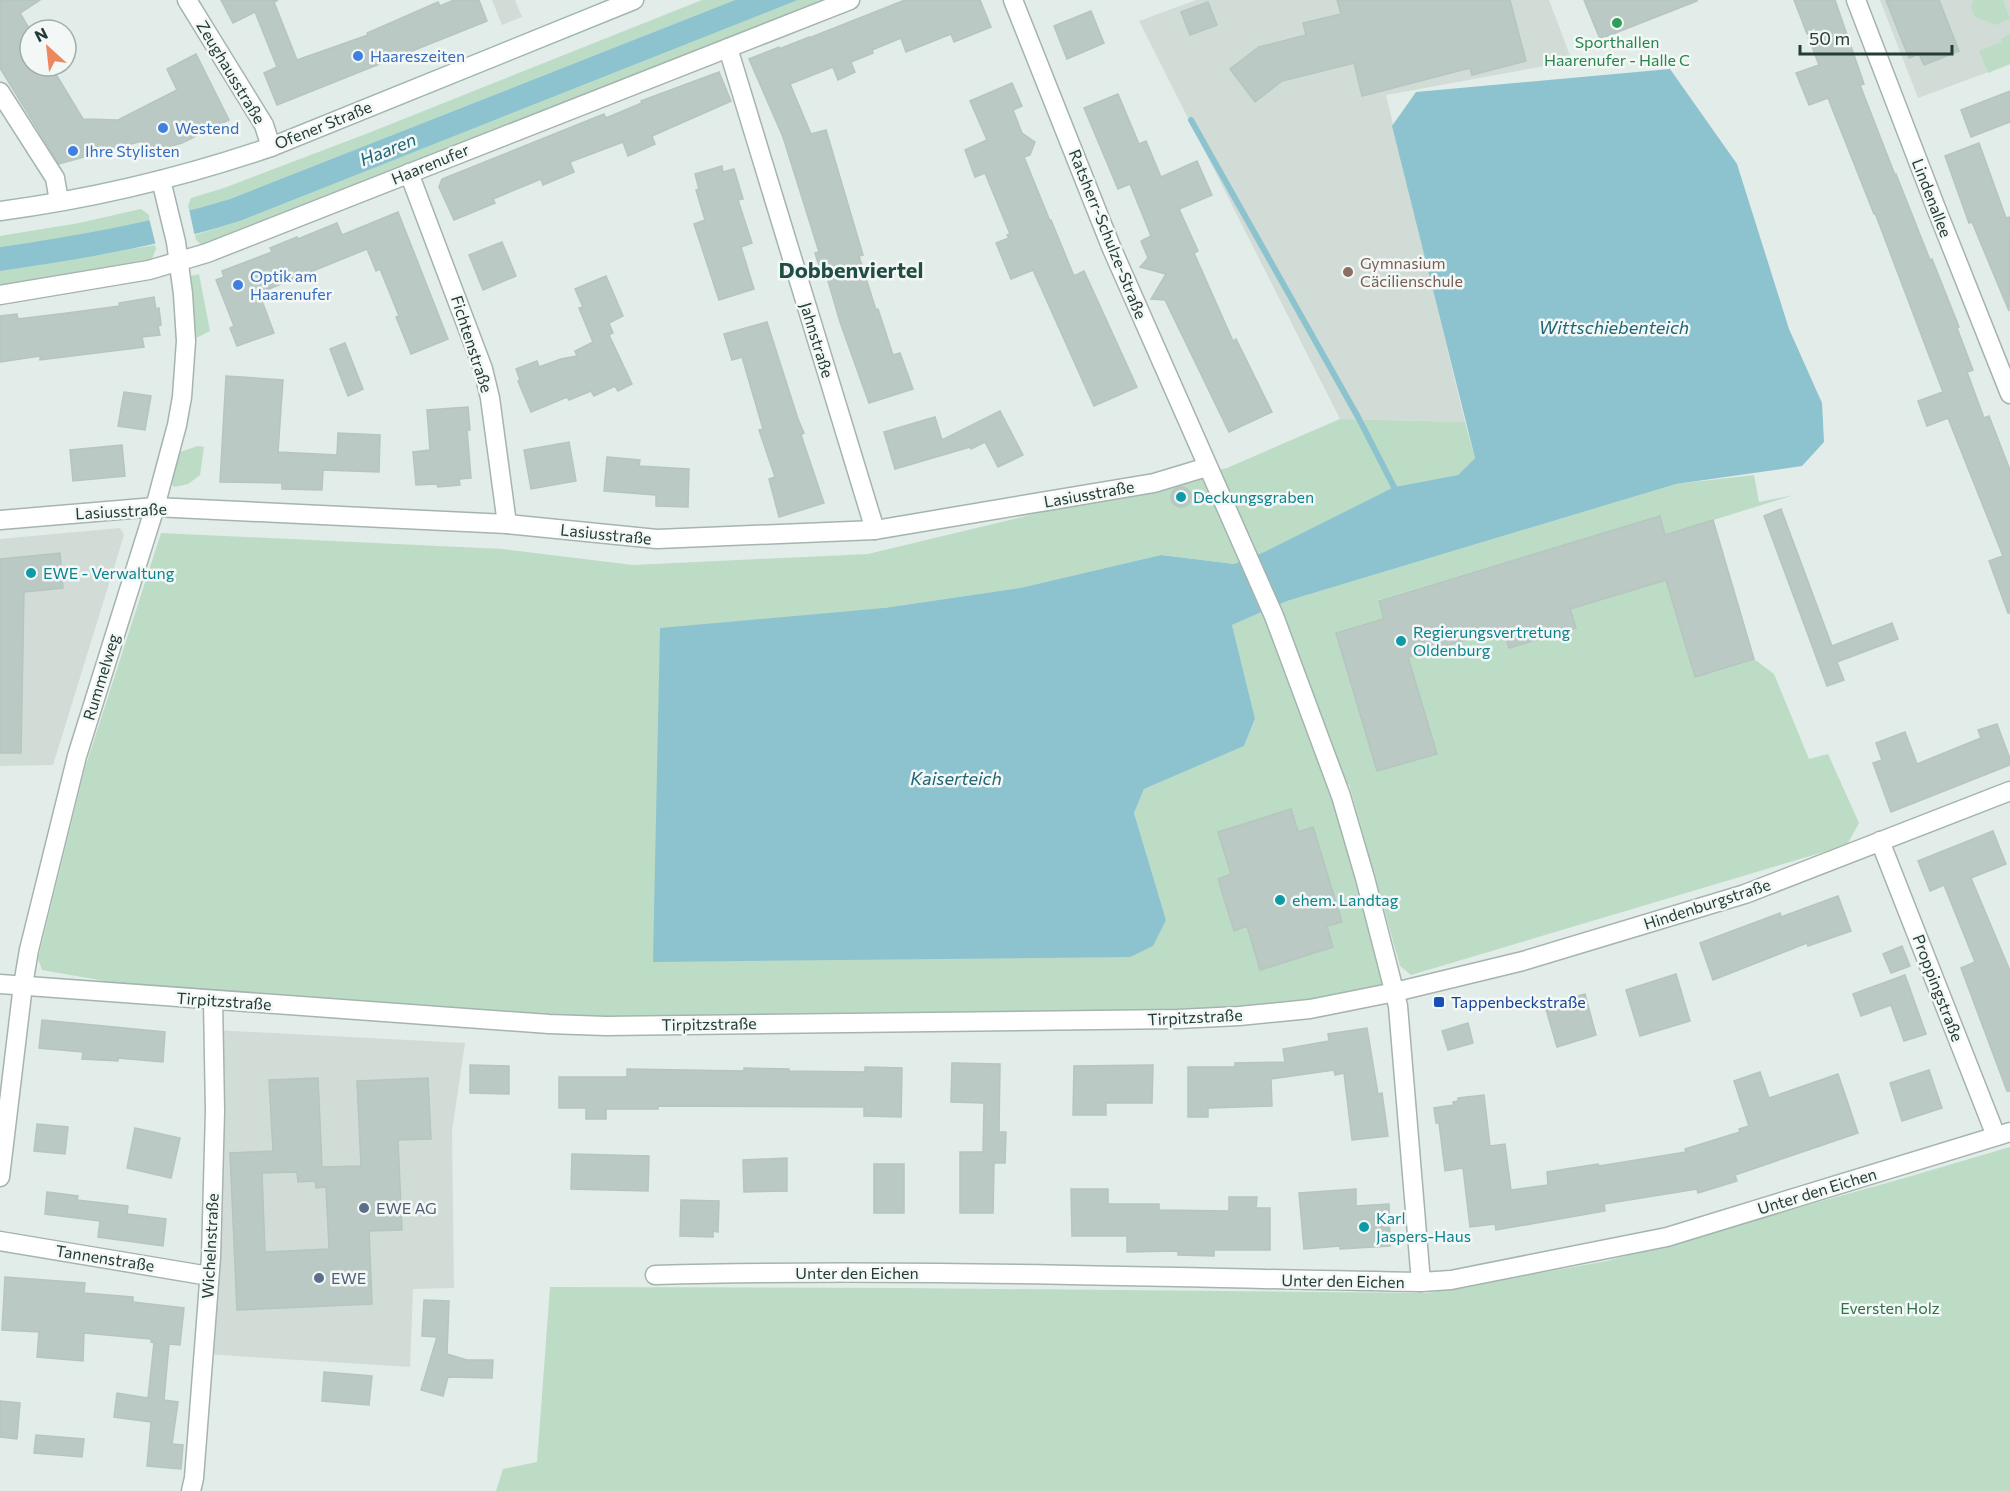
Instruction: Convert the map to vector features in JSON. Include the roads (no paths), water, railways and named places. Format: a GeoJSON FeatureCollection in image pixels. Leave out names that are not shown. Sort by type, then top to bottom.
{"type":"FeatureCollection","features":[{"type":"Feature","properties":{"kind":"street","name":"Zeughausstraße"},"geometry":{"type":"LineString","coordinates":[[187,0],[264,125],[271,147]]}},
{"type":"Feature","properties":{"kind":"street","name":"Ofener Straße"},"geometry":{"type":"LineString","coordinates":[[0,212],[161,180],[271,147],[634,0]]}},
{"type":"Feature","properties":{"kind":"street","name":"Haarenufer"},"geometry":{"type":"LineString","coordinates":[[0,295],[149,270],[207,253],[850,0]]}},
{"type":"Feature","properties":{"kind":"street","name":"Ratsherr-Schulze-Straße"},"geometry":{"type":"LineString","coordinates":[[1014,0],[1112,249],[1208,466]]}},
{"type":"Feature","properties":{"kind":"street","name":"Lindenallee"},"geometry":{"type":"LineString","coordinates":[[1856,0],[2010,394]]}},
{"type":"Feature","properties":{"kind":"street","name":"Jahnstraße"},"geometry":{"type":"LineString","coordinates":[[728,48],[875,530]]}},
{"type":"Feature","properties":{"kind":"street"},"geometry":{"type":"LineString","coordinates":[[0,93],[55,178],[59,201]]}},
{"type":"Feature","properties":{"kind":"street","name":"Fichtenstraße"},"geometry":{"type":"LineString","coordinates":[[409,173],[475,342],[483,369],[490,398],[507,524]]}},
{"type":"Feature","properties":{"kind":"street","name":"Rummelweg"},"geometry":{"type":"LineString","coordinates":[[0,1177],[29,950],[77,756],[155,507],[177,425],[186,360],[185,316],[176,242],[161,180]]}},
{"type":"Feature","properties":{"kind":"street","name":"Lasiusstraße"},"geometry":{"type":"LineString","coordinates":[[0,520],[155,507],[507,524],[657,539],[875,530],[1154,483],[1208,466]]}},
{"type":"Feature","properties":{"kind":"street"},"geometry":{"type":"LineString","coordinates":[[1208,466],[1274,616],[1341,796],[1395,992],[1403,1058],[1421,1282]]}},
{"type":"Feature","properties":{"kind":"street","name":"Hindenburgstraße"},"geometry":{"type":"LineString","coordinates":[[1395,992],[1523,961],[1745,894],[2010,791]]}},
{"type":"Feature","properties":{"kind":"street","name":"Proppingstraße"},"geometry":{"type":"LineString","coordinates":[[1880,841],[2003,1134]]}},
{"type":"Feature","properties":{"kind":"street","name":"Tirpitzstraße"},"geometry":{"type":"LineString","coordinates":[[0,984],[549,1024],[606,1026],[1178,1019],[1310,1009],[1395,992]]}},
{"type":"Feature","properties":{"kind":"street","name":"Wichelnstraße"},"geometry":{"type":"LineString","coordinates":[[191,1491],[209,1276],[215,1111],[213,1000]]}},
{"type":"Feature","properties":{"kind":"street","name":"Unter den Eichen"},"geometry":{"type":"LineString","coordinates":[[655,1275],[936,1273],[1421,1282],[1451,1280],[1667,1237],[2003,1134]]}},
{"type":"Feature","properties":{"kind":"street","name":"Tannenstraße"},"geometry":{"type":"LineString","coordinates":[[0,1241],[209,1276]]}},
{"type":"Feature","properties":{"kind":"water","name":"Haaren"},"geometry":{"type":"Polygon","coordinates":[[[735,0],[798,0],[240,221],[151,245],[0,271],[0,247],[116,228],[230,199],[735,0]]]}},
{"type":"Feature","properties":{"kind":"water"},"geometry":{"type":"Polygon","coordinates":[[[1670,69],[1737,164],[1789,329],[1822,403],[1824,442],[1802,466],[1676,484],[1287,601],[1232,625],[1255,719],[1244,746],[1144,789],[1134,813],[1166,920],[1153,946],[1130,957],[653,962],[660,628],[884,608],[1020,588],[1161,555],[1234,564],[1264,552],[1394,487],[1458,475],[1475,458],[1392,126],[1416,92],[1670,69]]]}},
{"type":"Feature","properties":{"kind":"waterway"},"geometry":{"type":"LineString","coordinates":[[1191,120],[1358,417],[1394,487]]}},
{"type":"Feature","properties":{"kind":"place","name":"Sporthallen Haarenufer - Halle C"},"geometry":{"type":"Point","coordinates":[1617,23]}},
{"type":"Feature","properties":{"kind":"place","name":"Haareszeiten"},"geometry":{"type":"Point","coordinates":[358,56]}},
{"type":"Feature","properties":{"kind":"place","name":"Westend"},"geometry":{"type":"Point","coordinates":[163,128]}},
{"type":"Feature","properties":{"kind":"place","name":"Ihre Stylisten"},"geometry":{"type":"Point","coordinates":[73,151]}},
{"type":"Feature","properties":{"kind":"place","name":"Gymnasium Cäcilienschule"},"geometry":{"type":"Point","coordinates":[1348,272]}},
{"type":"Feature","properties":{"kind":"place","name":"Optik am Haarenufer"},"geometry":{"type":"Point","coordinates":[238,285]}},
{"type":"Feature","properties":{"kind":"place","name":"Deckungsgraben"},"geometry":{"type":"Point","coordinates":[1181,497]}},
{"type":"Feature","properties":{"kind":"place","name":"EWE - Verwaltung"},"geometry":{"type":"Point","coordinates":[31,573]}},
{"type":"Feature","properties":{"kind":"place","name":"Regierungsvertretung Oldenburg"},"geometry":{"type":"Point","coordinates":[1401,641]}},
{"type":"Feature","properties":{"kind":"place","name":"ehem. Landtag"},"geometry":{"type":"Point","coordinates":[1280,900]}},
{"type":"Feature","properties":{"kind":"place","name":"Tappenbeckstraße"},"geometry":{"type":"Point","coordinates":[1439,1002]}},
{"type":"Feature","properties":{"kind":"place","name":"EWE AG"},"geometry":{"type":"Point","coordinates":[364,1208]}},
{"type":"Feature","properties":{"kind":"place","name":"Karl Jaspers-Haus"},"geometry":{"type":"Point","coordinates":[1364,1227]}},
{"type":"Feature","properties":{"kind":"place","name":"EWE"},"geometry":{"type":"Point","coordinates":[319,1278]}},
{"type":"Feature","properties":{"kind":"district","name":"Dobbenviertel"},"geometry":{"type":"Point","coordinates":[851,270]}},
{"type":"Feature","properties":{"kind":"water label","name":"Wittschiebenteich"},"geometry":{"type":"Point","coordinates":[1614,328]}},
{"type":"Feature","properties":{"kind":"water label","name":"Kaiserteich"},"geometry":{"type":"Point","coordinates":[956,779]}},
{"type":"Feature","properties":{"kind":"park label","name":"Eversten Holz"},"geometry":{"type":"Point","coordinates":[1890,1308]}}]}
